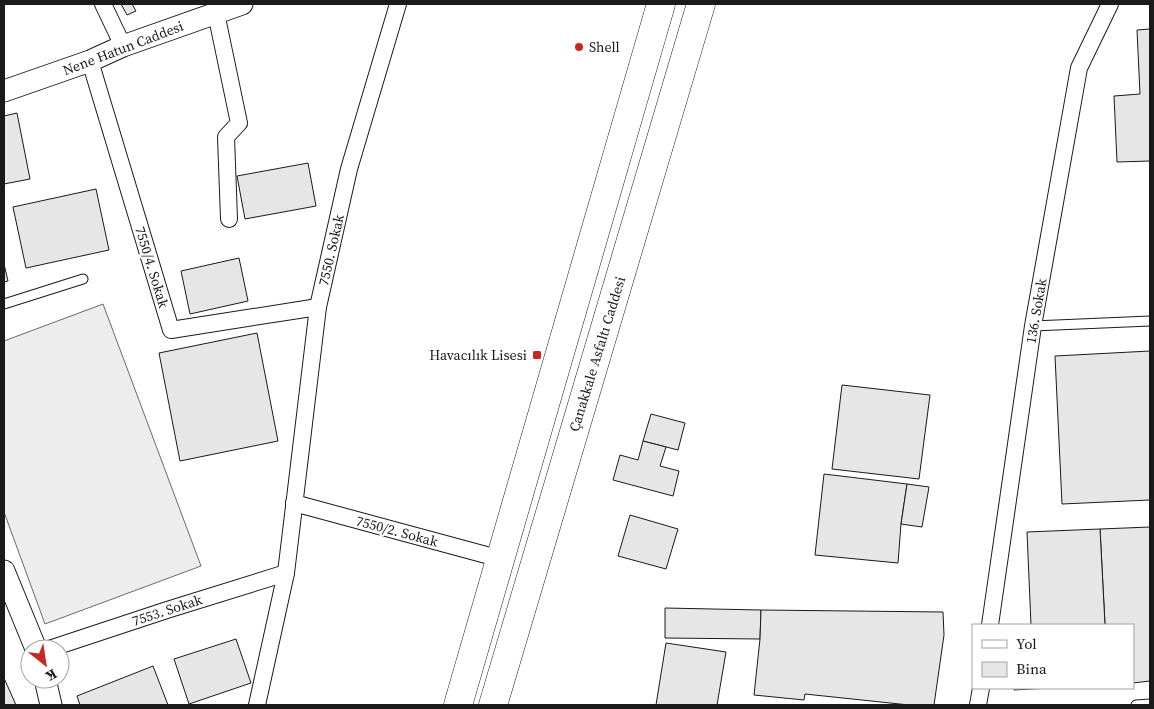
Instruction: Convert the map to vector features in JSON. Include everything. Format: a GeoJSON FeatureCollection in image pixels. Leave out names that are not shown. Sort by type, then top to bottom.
{"type":"FeatureCollection","features":[{"type":"Feature","properties":{"kind":"highway"},"geometry":{"type":"LineString","coordinates":[[458,705],[661,4]]}},
{"type":"Feature","properties":{"kind":"highway","name":"Çanakkale Asfaltı Caddesi"},"geometry":{"type":"LineString","coordinates":[[493,705],[701,4]]}},
{"type":"Feature","properties":{"kind":"street"},"geometry":{"type":"LineString","coordinates":[[103,4],[123,46]]}},
{"type":"Feature","properties":{"kind":"street","name":"Nene Hatun Caddesi"},"geometry":{"type":"LineString","coordinates":[[4,91],[90,62],[123,46],[242,4]]}},
{"type":"Feature","properties":{"kind":"street","name":"7550. Sokak"},"geometry":{"type":"LineString","coordinates":[[257,705],[286,574],[318,308],[349,169],[398,4]]}},
{"type":"Feature","properties":{"kind":"street","name":"136. Sokak"},"geometry":{"type":"LineString","coordinates":[[990,624],[1033,326],[1079,68],[1110,4]]}},
{"type":"Feature","properties":{"kind":"street"},"geometry":{"type":"LineString","coordinates":[[216,13],[239,123],[226,137],[228,219]]}},
{"type":"Feature","properties":{"kind":"street","name":"7550/4. Sokak"},"geometry":{"type":"LineString","coordinates":[[90,62],[171,330],[318,308]]}},
{"type":"Feature","properties":{"kind":"street","name":"7550/2. Sokak"},"geometry":{"type":"LineString","coordinates":[[294,503],[501,559]]}},
{"type":"Feature","properties":{"kind":"street"},"geometry":{"type":"LineString","coordinates":[[4,571],[32,639]]}},
{"type":"Feature","properties":{"kind":"street","name":"7553. Sokak"},"geometry":{"type":"LineString","coordinates":[[70,642],[286,574]]}},
{"type":"Feature","properties":{"kind":"street"},"geometry":{"type":"LineString","coordinates":[[46,689],[49,704]]}},
{"type":"Feature","properties":{"kind":"street"},"geometry":{"type":"LineString","coordinates":[[978,705],[981,689]]}},
{"type":"Feature","properties":{"kind":"lane"},"geometry":{"type":"LineString","coordinates":[[4,304],[83,279]]}},
{"type":"Feature","properties":{"kind":"lane"},"geometry":{"type":"LineString","coordinates":[[1033,326],[1150,321]]}},
{"type":"Feature","properties":{"kind":"lane"},"geometry":{"type":"LineString","coordinates":[[1136,705],[1150,704]]}},
{"type":"Feature","properties":{"kind":"shaded area"},"geometry":{"type":"Polygon","coordinates":[[[103,304],[201,566],[45,624],[4,512],[4,341],[103,304]]]}},
{"type":"Feature","properties":{"kind":"building"},"geometry":{"type":"Polygon","coordinates":[[[121,4],[132,4],[136,11],[127,15],[121,4]]]}},
{"type":"Feature","properties":{"kind":"building"},"geometry":{"type":"Polygon","coordinates":[[[1150,29],[1150,161],[1117,162],[1114,96],[1140,94],[1137,30],[1150,29]]]}},
{"type":"Feature","properties":{"kind":"building"},"geometry":{"type":"Polygon","coordinates":[[[17,113],[30,179],[4,184],[4,116],[17,113]]]}},
{"type":"Feature","properties":{"kind":"building"},"geometry":{"type":"Polygon","coordinates":[[[308,163],[316,206],[245,219],[237,176],[308,163]]]}},
{"type":"Feature","properties":{"kind":"building"},"geometry":{"type":"Polygon","coordinates":[[[96,189],[109,250],[26,268],[13,207],[96,189]]]}},
{"type":"Feature","properties":{"kind":"building"},"geometry":{"type":"Polygon","coordinates":[[[239,258],[248,301],[190,314],[181,271],[239,258]]]}},
{"type":"Feature","properties":{"kind":"building"},"geometry":{"type":"Polygon","coordinates":[[[4,264],[8,281],[4,282],[4,264]]]}},
{"type":"Feature","properties":{"kind":"building"},"geometry":{"type":"Polygon","coordinates":[[[257,333],[278,441],[180,461],[159,353],[257,333]]]}},
{"type":"Feature","properties":{"kind":"building"},"geometry":{"type":"Polygon","coordinates":[[[1150,351],[1150,500],[1062,504],[1055,356],[1150,351]]]}},
{"type":"Feature","properties":{"kind":"building"},"geometry":{"type":"Polygon","coordinates":[[[842,385],[930,395],[919,479],[832,469],[842,385]]]}},
{"type":"Feature","properties":{"kind":"building"},"geometry":{"type":"Polygon","coordinates":[[[651,414],[685,423],[678,450],[643,441],[651,414]]]}},
{"type":"Feature","properties":{"kind":"building"},"geometry":{"type":"Polygon","coordinates":[[[643,441],[666,447],[660,466],[679,471],[673,496],[613,480],[620,455],[638,460],[643,441]]]}},
{"type":"Feature","properties":{"kind":"building"},"geometry":{"type":"Polygon","coordinates":[[[824,474],[907,484],[898,563],[815,555],[824,474]]]}},
{"type":"Feature","properties":{"kind":"building"},"geometry":{"type":"Polygon","coordinates":[[[907,484],[929,487],[922,527],[901,524],[907,484]]]}},
{"type":"Feature","properties":{"kind":"building"},"geometry":{"type":"Polygon","coordinates":[[[630,515],[678,529],[666,569],[618,556],[630,515]]]}},
{"type":"Feature","properties":{"kind":"building"},"geometry":{"type":"Polygon","coordinates":[[[1150,527],[1150,681],[1134,683],[1134,624],[1105,624],[1100,529],[1150,527]]]}},
{"type":"Feature","properties":{"kind":"building"},"geometry":{"type":"Polygon","coordinates":[[[1100,529],[1105,624],[1031,624],[1027,532],[1100,529]]]}},
{"type":"Feature","properties":{"kind":"building"},"geometry":{"type":"Polygon","coordinates":[[[665,608],[761,610],[760,639],[665,638],[665,608]]]}},
{"type":"Feature","properties":{"kind":"building"},"geometry":{"type":"Polygon","coordinates":[[[761,610],[943,612],[944,635],[934,705],[909,705],[805,694],[804,700],[754,695],[761,610]]]}},
{"type":"Feature","properties":{"kind":"building"},"geometry":{"type":"Polygon","coordinates":[[[236,639],[251,683],[189,704],[174,659],[236,639]]]}},
{"type":"Feature","properties":{"kind":"building"},"geometry":{"type":"Polygon","coordinates":[[[666,643],[726,652],[717,705],[656,705],[666,643]]]}},
{"type":"Feature","properties":{"kind":"building"},"geometry":{"type":"Polygon","coordinates":[[[153,666],[168,705],[80,705],[77,696],[153,666]]]}},
{"type":"Feature","properties":{"kind":"building"},"geometry":{"type":"Polygon","coordinates":[[[4,678],[16,705],[4,705],[4,678]]]}},
{"type":"Feature","properties":{"kind":"place","name":"Shell"},"geometry":{"type":"Point","coordinates":[579,47]}},
{"type":"Feature","properties":{"kind":"place","name":"Havacılık Lisesi"},"geometry":{"type":"Point","coordinates":[537,355]}}]}
